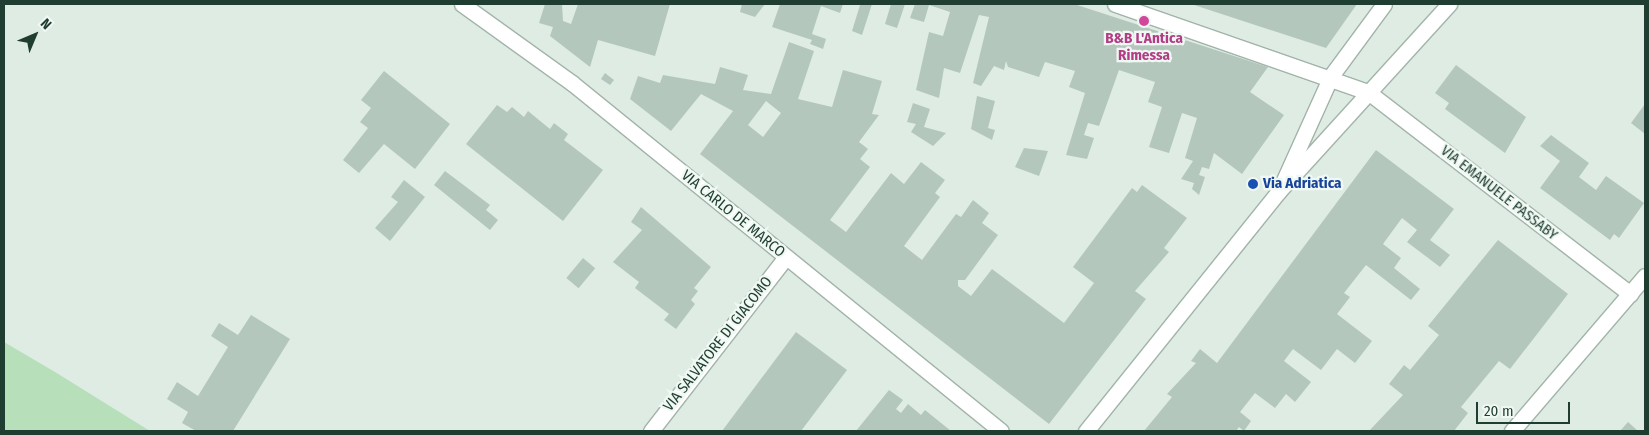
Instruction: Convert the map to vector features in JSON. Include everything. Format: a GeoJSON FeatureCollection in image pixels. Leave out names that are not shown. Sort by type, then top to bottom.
{"type":"FeatureCollection","features":[{"type":"Feature","properties":{"kind":"street","name":"VIA CARLO DE MARCO"},"geometry":{"type":"LineString","coordinates":[[462,4],[572,83],[1000,431]]}},
{"type":"Feature","properties":{"kind":"street","name":"VIA EMANUELE PASSABY"},"geometry":{"type":"LineString","coordinates":[[1114,4],[1331,76],[1368,92],[1630,294]]}},
{"type":"Feature","properties":{"kind":"street"},"geometry":{"type":"LineString","coordinates":[[1279,190],[1331,76],[1384,4]]}},
{"type":"Feature","properties":{"kind":"street"},"geometry":{"type":"LineString","coordinates":[[1086,431],[1279,190],[1449,4]]}},
{"type":"Feature","properties":{"kind":"street","name":"VIA SALVATORE DI GIACOMO"},"geometry":{"type":"LineString","coordinates":[[651,431],[786,257]]}},
{"type":"Feature","properties":{"kind":"street"},"geometry":{"type":"LineString","coordinates":[[1512,431],[1645,276]]}},
{"type":"Feature","properties":{"kind":"green space"},"geometry":{"type":"Polygon","coordinates":[[[4,342],[55,372],[150,431],[4,431],[4,342]]]}},
{"type":"Feature","properties":{"kind":"building"},"geometry":{"type":"Polygon","coordinates":[[[545,4],[562,4],[563,21],[571,24],[578,4],[670,4],[655,56],[598,40],[590,67],[550,36],[553,27],[539,23],[545,4]]]}},
{"type":"Feature","properties":{"kind":"building"},"geometry":{"type":"Polygon","coordinates":[[[742,4],[765,4],[755,17],[740,12],[742,4]]]}},
{"type":"Feature","properties":{"kind":"building"},"geometry":{"type":"Polygon","coordinates":[[[780,4],[843,4],[840,13],[821,6],[812,34],[826,39],[823,49],[810,44],[812,40],[772,27],[780,4]]]}},
{"type":"Feature","properties":{"kind":"building"},"geometry":{"type":"Polygon","coordinates":[[[857,4],[872,4],[862,35],[852,31],[860,5],[857,4]]]}},
{"type":"Feature","properties":{"kind":"building"},"geometry":{"type":"Polygon","coordinates":[[[891,4],[905,4],[897,28],[885,24],[891,4]]]}},
{"type":"Feature","properties":{"kind":"building"},"geometry":{"type":"Polygon","coordinates":[[[915,4],[1074,4],[1268,67],[1250,92],[1284,115],[1242,174],[1214,153],[1209,169],[1202,167],[1199,175],[1205,177],[1199,195],[1192,189],[1194,183],[1181,179],[1193,161],[1185,158],[1197,118],[1182,113],[1169,153],[1149,147],[1162,107],[1148,102],[1155,82],[1119,70],[1099,126],[1088,123],[1084,135],[1094,138],[1087,159],[1066,155],[1085,93],[1069,87],[1075,71],[1045,62],[1039,77],[1008,67],[1006,61],[1004,70],[994,66],[981,86],[973,83],[989,17],[979,15],[960,73],[944,68],[939,98],[916,90],[929,32],[943,36],[950,12],[929,5],[924,22],[910,18],[915,4]]]}},
{"type":"Feature","properties":{"kind":"building"},"geometry":{"type":"Polygon","coordinates":[[[1191,4],[1357,4],[1326,48],[1191,4]]]}},
{"type":"Feature","properties":{"kind":"building"},"geometry":{"type":"Polygon","coordinates":[[[789,42],[814,51],[798,99],[832,107],[843,70],[882,81],[872,114],[879,115],[859,142],[868,149],[860,159],[870,167],[830,220],[846,232],[891,173],[904,184],[921,162],[945,180],[935,193],[940,197],[904,246],[922,260],[956,214],[961,217],[973,200],[989,213],[982,223],[998,235],[965,280],[958,280],[958,286],[971,296],[992,269],[1064,323],[1094,283],[1073,267],[1132,188],[1137,192],[1142,185],[1187,218],[1164,248],[1169,252],[1135,291],[1146,299],[1049,424],[700,154],[733,111],[701,94],[671,131],[630,99],[638,76],[660,83],[663,75],[715,84],[720,67],[748,75],[743,90],[771,94],[789,42]],[[766,101],[748,125],[763,137],[781,113],[766,101]]]}},
{"type":"Feature","properties":{"kind":"building"},"geometry":{"type":"Polygon","coordinates":[[[1456,65],[1526,117],[1505,153],[1445,109],[1449,103],[1435,93],[1456,65]]]}},
{"type":"Feature","properties":{"kind":"building"},"geometry":{"type":"Polygon","coordinates":[[[384,71],[450,124],[415,169],[384,144],[359,173],[343,160],[368,128],[360,122],[371,108],[361,100],[384,71]]]}},
{"type":"Feature","properties":{"kind":"building"},"geometry":{"type":"Polygon","coordinates":[[[605,73],[614,80],[610,85],[601,79],[605,73]]]}},
{"type":"Feature","properties":{"kind":"building"},"geometry":{"type":"Polygon","coordinates":[[[977,96],[995,101],[988,128],[995,130],[992,140],[971,129],[977,96]]]}},
{"type":"Feature","properties":{"kind":"building"},"geometry":{"type":"Polygon","coordinates":[[[913,103],[930,109],[924,127],[946,133],[933,146],[911,132],[916,124],[907,122],[913,103]]]}},
{"type":"Feature","properties":{"kind":"building"},"geometry":{"type":"Polygon","coordinates":[[[1645,104],[1645,134],[1631,123],[1645,104]]]}},
{"type":"Feature","properties":{"kind":"building"},"geometry":{"type":"Polygon","coordinates":[[[497,105],[507,112],[512,107],[524,117],[528,111],[550,129],[554,123],[568,134],[564,140],[603,170],[563,221],[466,144],[497,105]]]}},
{"type":"Feature","properties":{"kind":"building"},"geometry":{"type":"Polygon","coordinates":[[[1551,135],[1589,163],[1579,177],[1596,190],[1606,176],[1644,203],[1619,238],[1614,234],[1610,240],[1540,188],[1560,161],[1540,146],[1551,135]]]}},
{"type":"Feature","properties":{"kind":"building"},"geometry":{"type":"Polygon","coordinates":[[[1024,148],[1048,151],[1039,176],[1015,167],[1024,148]]]}},
{"type":"Feature","properties":{"kind":"building"},"geometry":{"type":"Polygon","coordinates":[[[1376,150],[1454,209],[1430,240],[1450,255],[1440,267],[1407,242],[1417,230],[1402,218],[1383,244],[1401,258],[1394,268],[1420,289],[1411,300],[1366,265],[1344,293],[1350,297],[1337,314],[1372,341],[1355,363],[1337,349],[1321,370],[1293,349],[1284,361],[1311,382],[1295,402],[1286,394],[1275,408],[1255,393],[1240,412],[1251,421],[1244,431],[1239,427],[1236,431],[1144,431],[1172,397],[1167,394],[1196,363],[1191,361],[1200,349],[1217,363],[1376,150]]]}},
{"type":"Feature","properties":{"kind":"building"},"geometry":{"type":"Polygon","coordinates":[[[445,171],[490,205],[486,210],[498,220],[490,230],[434,185],[445,171]]]}},
{"type":"Feature","properties":{"kind":"building"},"geometry":{"type":"Polygon","coordinates":[[[404,180],[425,197],[390,241],[375,228],[398,202],[391,197],[404,180]]]}},
{"type":"Feature","properties":{"kind":"building"},"geometry":{"type":"Polygon","coordinates":[[[641,207],[711,267],[694,288],[698,291],[691,300],[695,304],[676,329],[664,320],[669,314],[635,288],[639,282],[613,262],[642,230],[631,222],[641,207]]]}},
{"type":"Feature","properties":{"kind":"building"},"geometry":{"type":"Polygon","coordinates":[[[1498,240],[1568,294],[1510,369],[1499,361],[1461,407],[1468,413],[1454,431],[1369,431],[1403,395],[1389,384],[1404,365],[1410,370],[1439,335],[1428,326],[1498,240]]]}},
{"type":"Feature","properties":{"kind":"building"},"geometry":{"type":"Polygon","coordinates":[[[583,258],[595,268],[579,288],[566,278],[583,258]]]}},
{"type":"Feature","properties":{"kind":"building"},"geometry":{"type":"Polygon","coordinates":[[[251,315],[290,339],[233,431],[196,431],[182,423],[188,412],[167,399],[177,382],[198,396],[228,347],[211,336],[219,323],[238,335],[251,315]]]}},
{"type":"Feature","properties":{"kind":"building"},"geometry":{"type":"Polygon","coordinates":[[[796,332],[847,370],[801,431],[722,431],[796,332]]]}},
{"type":"Feature","properties":{"kind":"building"},"geometry":{"type":"Polygon","coordinates":[[[889,390],[903,400],[896,409],[901,413],[908,404],[921,415],[925,410],[951,431],[856,431],[889,390]]]}},
{"type":"Feature","properties":{"kind":"building"},"geometry":{"type":"Polygon","coordinates":[[[1628,422],[1638,431],[1620,431],[1628,422]]]}},
{"type":"Feature","properties":{"kind":"place","name":"B&B L'Antica Rimessa"},"geometry":{"type":"Point","coordinates":[1144,21]}},
{"type":"Feature","properties":{"kind":"place","name":"Via Adriatica"},"geometry":{"type":"Point","coordinates":[1253,184]}}]}
